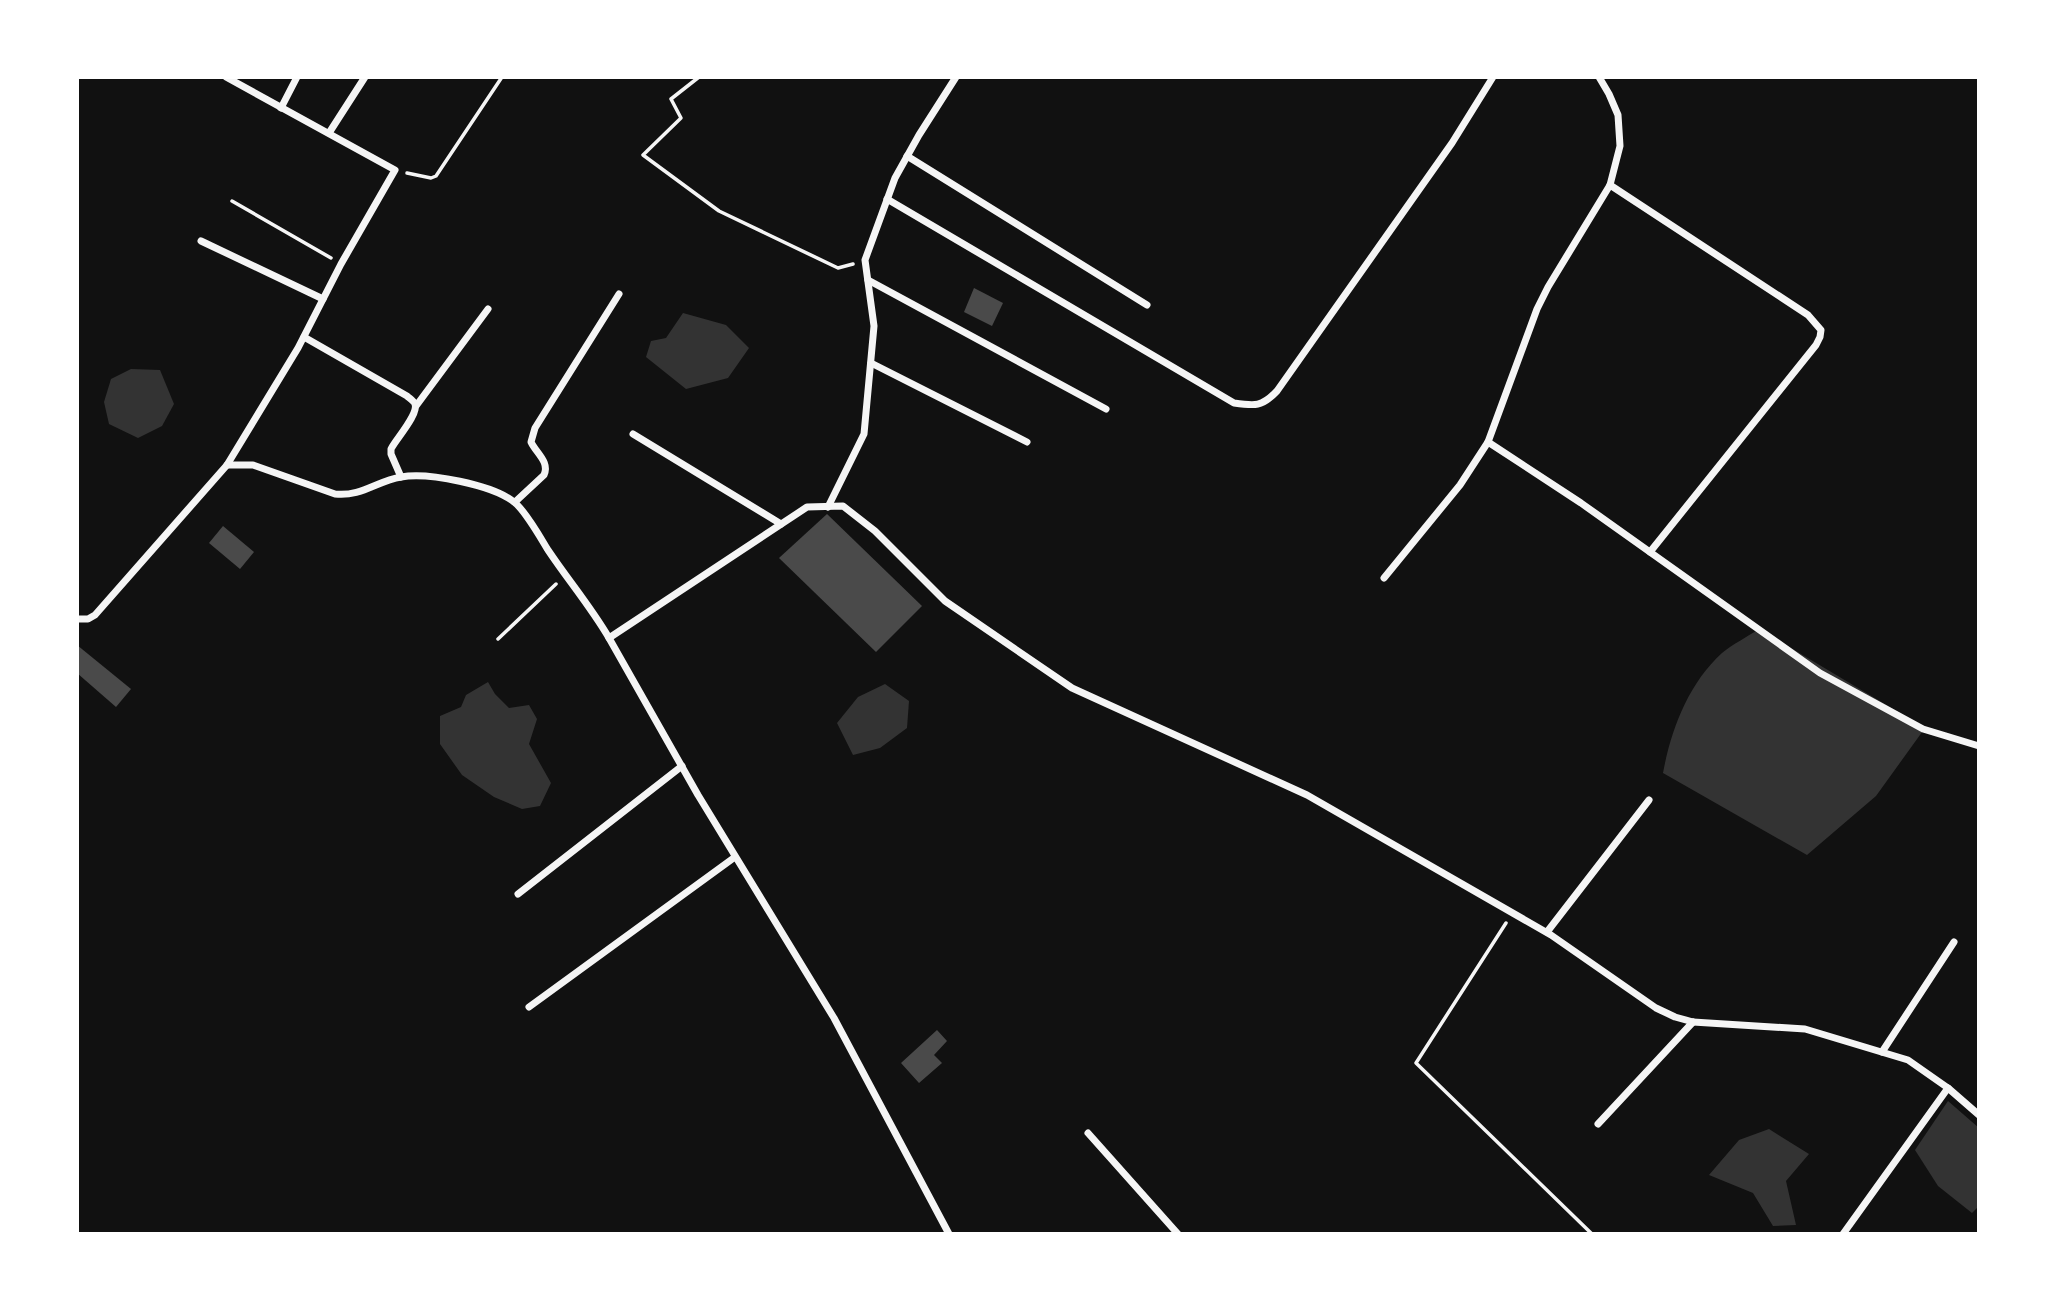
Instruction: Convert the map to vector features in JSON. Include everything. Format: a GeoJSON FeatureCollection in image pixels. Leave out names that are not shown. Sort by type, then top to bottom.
{"type":"FeatureCollection","features":[{"type":"Feature","properties":{"kind":"street"},"geometry":{"type":"LineString","coordinates":[[78,620],[95,615],[227,465],[304,337],[341,264],[395,170],[226,77]]}},
{"type":"Feature","properties":{"kind":"street"},"geometry":{"type":"LineString","coordinates":[[281,108],[297,77]]}},
{"type":"Feature","properties":{"kind":"street"},"geometry":{"type":"LineString","coordinates":[[329,133],[365,77]]}},
{"type":"Feature","properties":{"kind":"street"},"geometry":{"type":"LineString","coordinates":[[828,507],[864,434],[874,326],[865,260],[895,178],[956,77]]}},
{"type":"Feature","properties":{"kind":"street"},"geometry":{"type":"LineString","coordinates":[[887,199],[1234,402],[1253,406],[1267,402],[1277,391],[1452,143],[1493,77]]}},
{"type":"Feature","properties":{"kind":"street"},"geometry":{"type":"LineString","coordinates":[[1384,578],[1460,485],[1488,442],[1537,309],[1610,185],[1620,146],[1618,115],[1599,77]]}},
{"type":"Feature","properties":{"kind":"street"},"geometry":{"type":"LineString","coordinates":[[907,156],[1147,305]]}},
{"type":"Feature","properties":{"kind":"street"},"geometry":{"type":"LineString","coordinates":[[1610,185],[1808,315],[1821,330],[1816,345],[1650,552]]}},
{"type":"Feature","properties":{"kind":"street"},"geometry":{"type":"LineString","coordinates":[[201,241],[324,299]]}},
{"type":"Feature","properties":{"kind":"street"},"geometry":{"type":"LineString","coordinates":[[868,279],[1106,409]]}},
{"type":"Feature","properties":{"kind":"street"},"geometry":{"type":"LineString","coordinates":[[515,502],[546,470],[546,465],[531,442],[535,428],[619,293]]}},
{"type":"Feature","properties":{"kind":"street"},"geometry":{"type":"LineString","coordinates":[[401,477],[391,449],[413,416],[416,406],[488,309]]}},
{"type":"Feature","properties":{"kind":"street"},"geometry":{"type":"LineString","coordinates":[[304,337],[407,396],[416,406]]}},
{"type":"Feature","properties":{"kind":"street"},"geometry":{"type":"LineString","coordinates":[[871,363],[1027,442]]}},
{"type":"Feature","properties":{"kind":"street"},"geometry":{"type":"LineString","coordinates":[[633,434],[781,524]]}},
{"type":"Feature","properties":{"kind":"street"},"geometry":{"type":"LineString","coordinates":[[1488,442],[1581,503],[1820,673],[1923,729],[1979,746]]}},
{"type":"Feature","properties":{"kind":"street"},"geometry":{"type":"LineString","coordinates":[[227,465],[253,465],[335,494],[349,496],[401,477],[434,476],[484,487],[515,502],[594,612],[735,857],[834,1018],[949,1234]]}},
{"type":"Feature","properties":{"kind":"street"},"geometry":{"type":"LineString","coordinates":[[609,638],[807,507],[843,506],[875,531],[945,601],[1072,688],[1307,795],[1546,932],[1656,1008],[1693,1022],[1805,1028],[1908,1060],[1948,1088],[1979,1115]]}},
{"type":"Feature","properties":{"kind":"street"},"geometry":{"type":"LineString","coordinates":[[518,894],[682,766]]}},
{"type":"Feature","properties":{"kind":"street"},"geometry":{"type":"LineString","coordinates":[[1546,932],[1649,800]]}},
{"type":"Feature","properties":{"kind":"street"},"geometry":{"type":"LineString","coordinates":[[529,1007],[735,857]]}},
{"type":"Feature","properties":{"kind":"street"},"geometry":{"type":"LineString","coordinates":[[1882,1052],[1954,942]]}},
{"type":"Feature","properties":{"kind":"street"},"geometry":{"type":"LineString","coordinates":[[1598,1124],[1693,1022]]}},
{"type":"Feature","properties":{"kind":"street"},"geometry":{"type":"LineString","coordinates":[[1843,1234],[1948,1088]]}},
{"type":"Feature","properties":{"kind":"street"},"geometry":{"type":"LineString","coordinates":[[1088,1133],[1178,1234]]}},
{"type":"Feature","properties":{"kind":"path"},"geometry":{"type":"LineString","coordinates":[[395,170],[431,178],[436,176],[502,77]]}},
{"type":"Feature","properties":{"kind":"path"},"geometry":{"type":"LineString","coordinates":[[699,77],[671,99],[681,118],[643,155],[719,211],[838,268],[865,260]]}},
{"type":"Feature","properties":{"kind":"path"},"geometry":{"type":"LineString","coordinates":[[232,201],[341,264]]}},
{"type":"Feature","properties":{"kind":"path"},"geometry":{"type":"LineString","coordinates":[[498,639],[565,575]]}},
{"type":"Feature","properties":{"kind":"path"},"geometry":{"type":"LineString","coordinates":[[1513,913],[1416,1063],[1592,1234]]}},
{"type":"Feature","properties":{"kind":"shaded area"},"geometry":{"type":"Polygon","coordinates":[[[683,313],[726,325],[749,348],[728,378],[686,389],[646,357],[651,341],[666,338],[683,313]]]}},
{"type":"Feature","properties":{"kind":"shaded area"},"geometry":{"type":"Polygon","coordinates":[[[131,369],[160,370],[174,404],[162,426],[138,438],[109,424],[104,402],[111,379],[131,369]]]}},
{"type":"Feature","properties":{"kind":"shaded area"},"geometry":{"type":"Polygon","coordinates":[[[1759,629],[1925,728],[1876,796],[1807,855],[1663,773],[1676,724],[1690,693],[1722,653],[1759,629]]]}},
{"type":"Feature","properties":{"kind":"shaded area"},"geometry":{"type":"Polygon","coordinates":[[[488,682],[509,708],[529,705],[537,719],[529,744],[551,783],[540,806],[522,809],[494,797],[462,775],[440,744],[440,716],[461,707],[466,695],[488,682]]]}},
{"type":"Feature","properties":{"kind":"shaded area"},"geometry":{"type":"Polygon","coordinates":[[[885,684],[909,701],[907,728],[880,748],[853,755],[837,723],[858,697],[885,684]]]}},
{"type":"Feature","properties":{"kind":"shaded area"},"geometry":{"type":"Polygon","coordinates":[[[1948,1101],[1979,1128],[1979,1206],[1972,1213],[1938,1186],[1915,1150],[1948,1101]]]}},
{"type":"Feature","properties":{"kind":"shaded area"},"geometry":{"type":"Polygon","coordinates":[[[1769,1129],[1809,1154],[1786,1181],[1796,1225],[1773,1226],[1753,1193],[1709,1175],[1739,1140],[1769,1129]]]}},
{"type":"Feature","properties":{"kind":"building"},"geometry":{"type":"Polygon","coordinates":[[[974,288],[1003,303],[992,326],[964,312],[974,288]]]}},
{"type":"Feature","properties":{"kind":"building"},"geometry":{"type":"Polygon","coordinates":[[[827,514],[922,606],[876,652],[779,558],[827,514]]]}},
{"type":"Feature","properties":{"kind":"building"},"geometry":{"type":"Polygon","coordinates":[[[223,526],[254,552],[240,569],[209,543],[223,526]]]}},
{"type":"Feature","properties":{"kind":"building"},"geometry":{"type":"Polygon","coordinates":[[[77,645],[131,689],[116,707],[77,673],[77,645]]]}},
{"type":"Feature","properties":{"kind":"building"},"geometry":{"type":"Polygon","coordinates":[[[937,1030],[947,1041],[934,1055],[942,1063],[919,1083],[901,1063],[937,1030]]]}}]}
